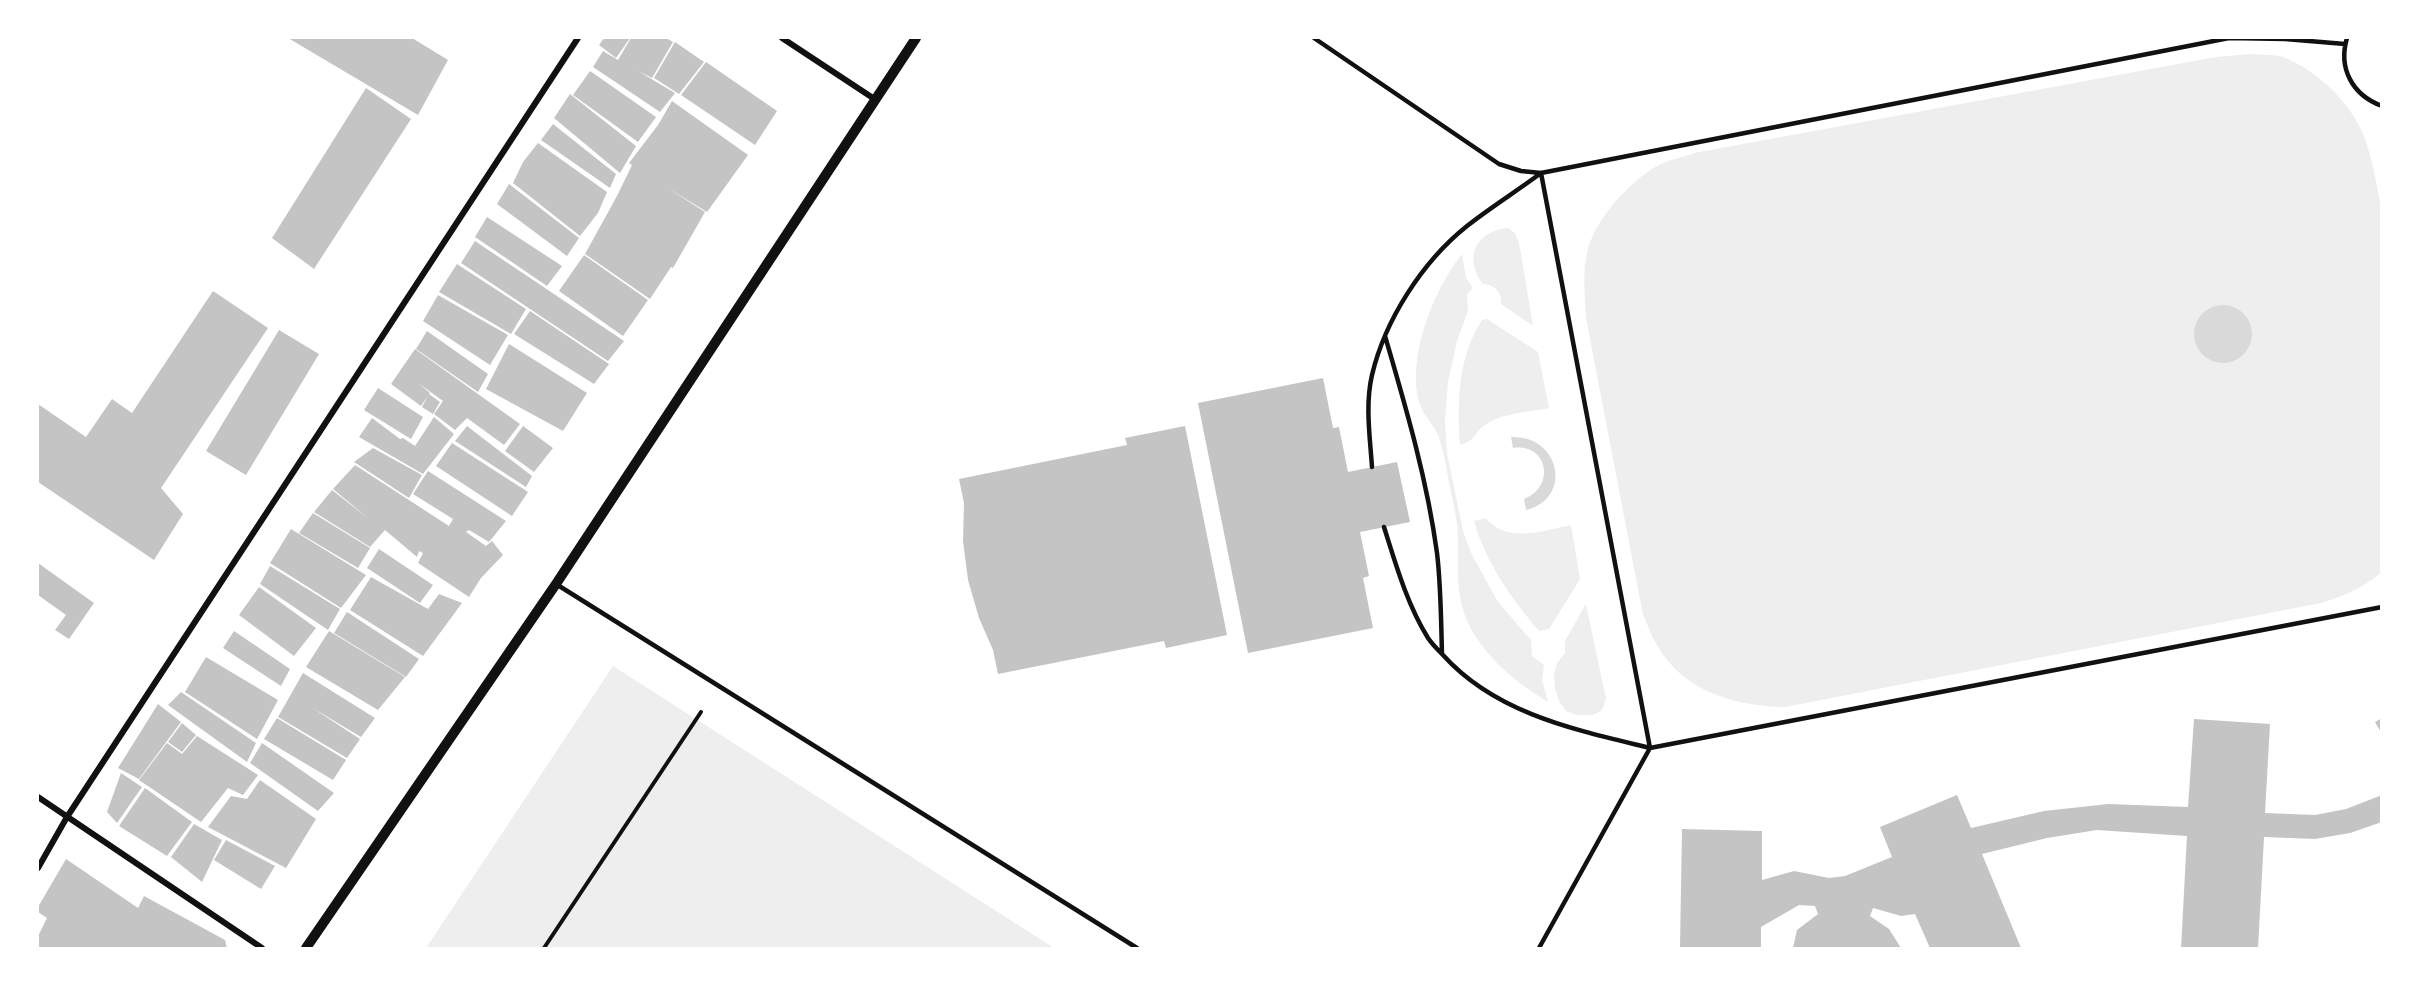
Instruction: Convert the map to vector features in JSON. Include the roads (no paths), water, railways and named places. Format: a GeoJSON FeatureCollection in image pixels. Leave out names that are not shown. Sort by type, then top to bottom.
{"type":"FeatureCollection","features":[{"type":"Feature","properties":{"kind":"street"},"geometry":{"type":"LineString","coordinates":[[38,868],[67,817],[578,38]]}},
{"type":"Feature","properties":{"kind":"street"},"geometry":{"type":"LineString","coordinates":[[782,38],[876,100]]}},
{"type":"Feature","properties":{"kind":"street"},"geometry":{"type":"LineString","coordinates":[[306,948],[556,584],[916,38]]}},
{"type":"Feature","properties":{"kind":"street"},"geometry":{"type":"LineString","coordinates":[[38,797],[262,948]]}},
{"type":"Feature","properties":{"kind":"lane"},"geometry":{"type":"LineString","coordinates":[[1314,38],[1499,164],[1521,171],[1541,173],[2229,38],[2285,39],[2345,44]]}},
{"type":"Feature","properties":{"kind":"lane"},"geometry":{"type":"LineString","coordinates":[[2347,38],[2345,70],[2353,86],[2365,98],[2382,106]]}},
{"type":"Feature","properties":{"kind":"lane"},"geometry":{"type":"LineString","coordinates":[[1372,467],[1368,418],[1372,376],[1385,336],[1405,299],[1429,264],[1465,228],[1541,173]]}},
{"type":"Feature","properties":{"kind":"lane"},"geometry":{"type":"LineString","coordinates":[[1539,948],[1650,748],[1541,173]]}},
{"type":"Feature","properties":{"kind":"lane"},"geometry":{"type":"LineString","coordinates":[[1385,336],[1414,434],[1427,491],[1437,555],[1442,654]]}},
{"type":"Feature","properties":{"kind":"lane"},"geometry":{"type":"LineString","coordinates":[[1384,527],[1410,604],[1430,640],[1458,672],[1483,689],[1528,713],[1561,726],[1650,748],[2382,607]]}},
{"type":"Feature","properties":{"kind":"lane"},"geometry":{"type":"LineString","coordinates":[[556,584],[1137,948]]}}]}
